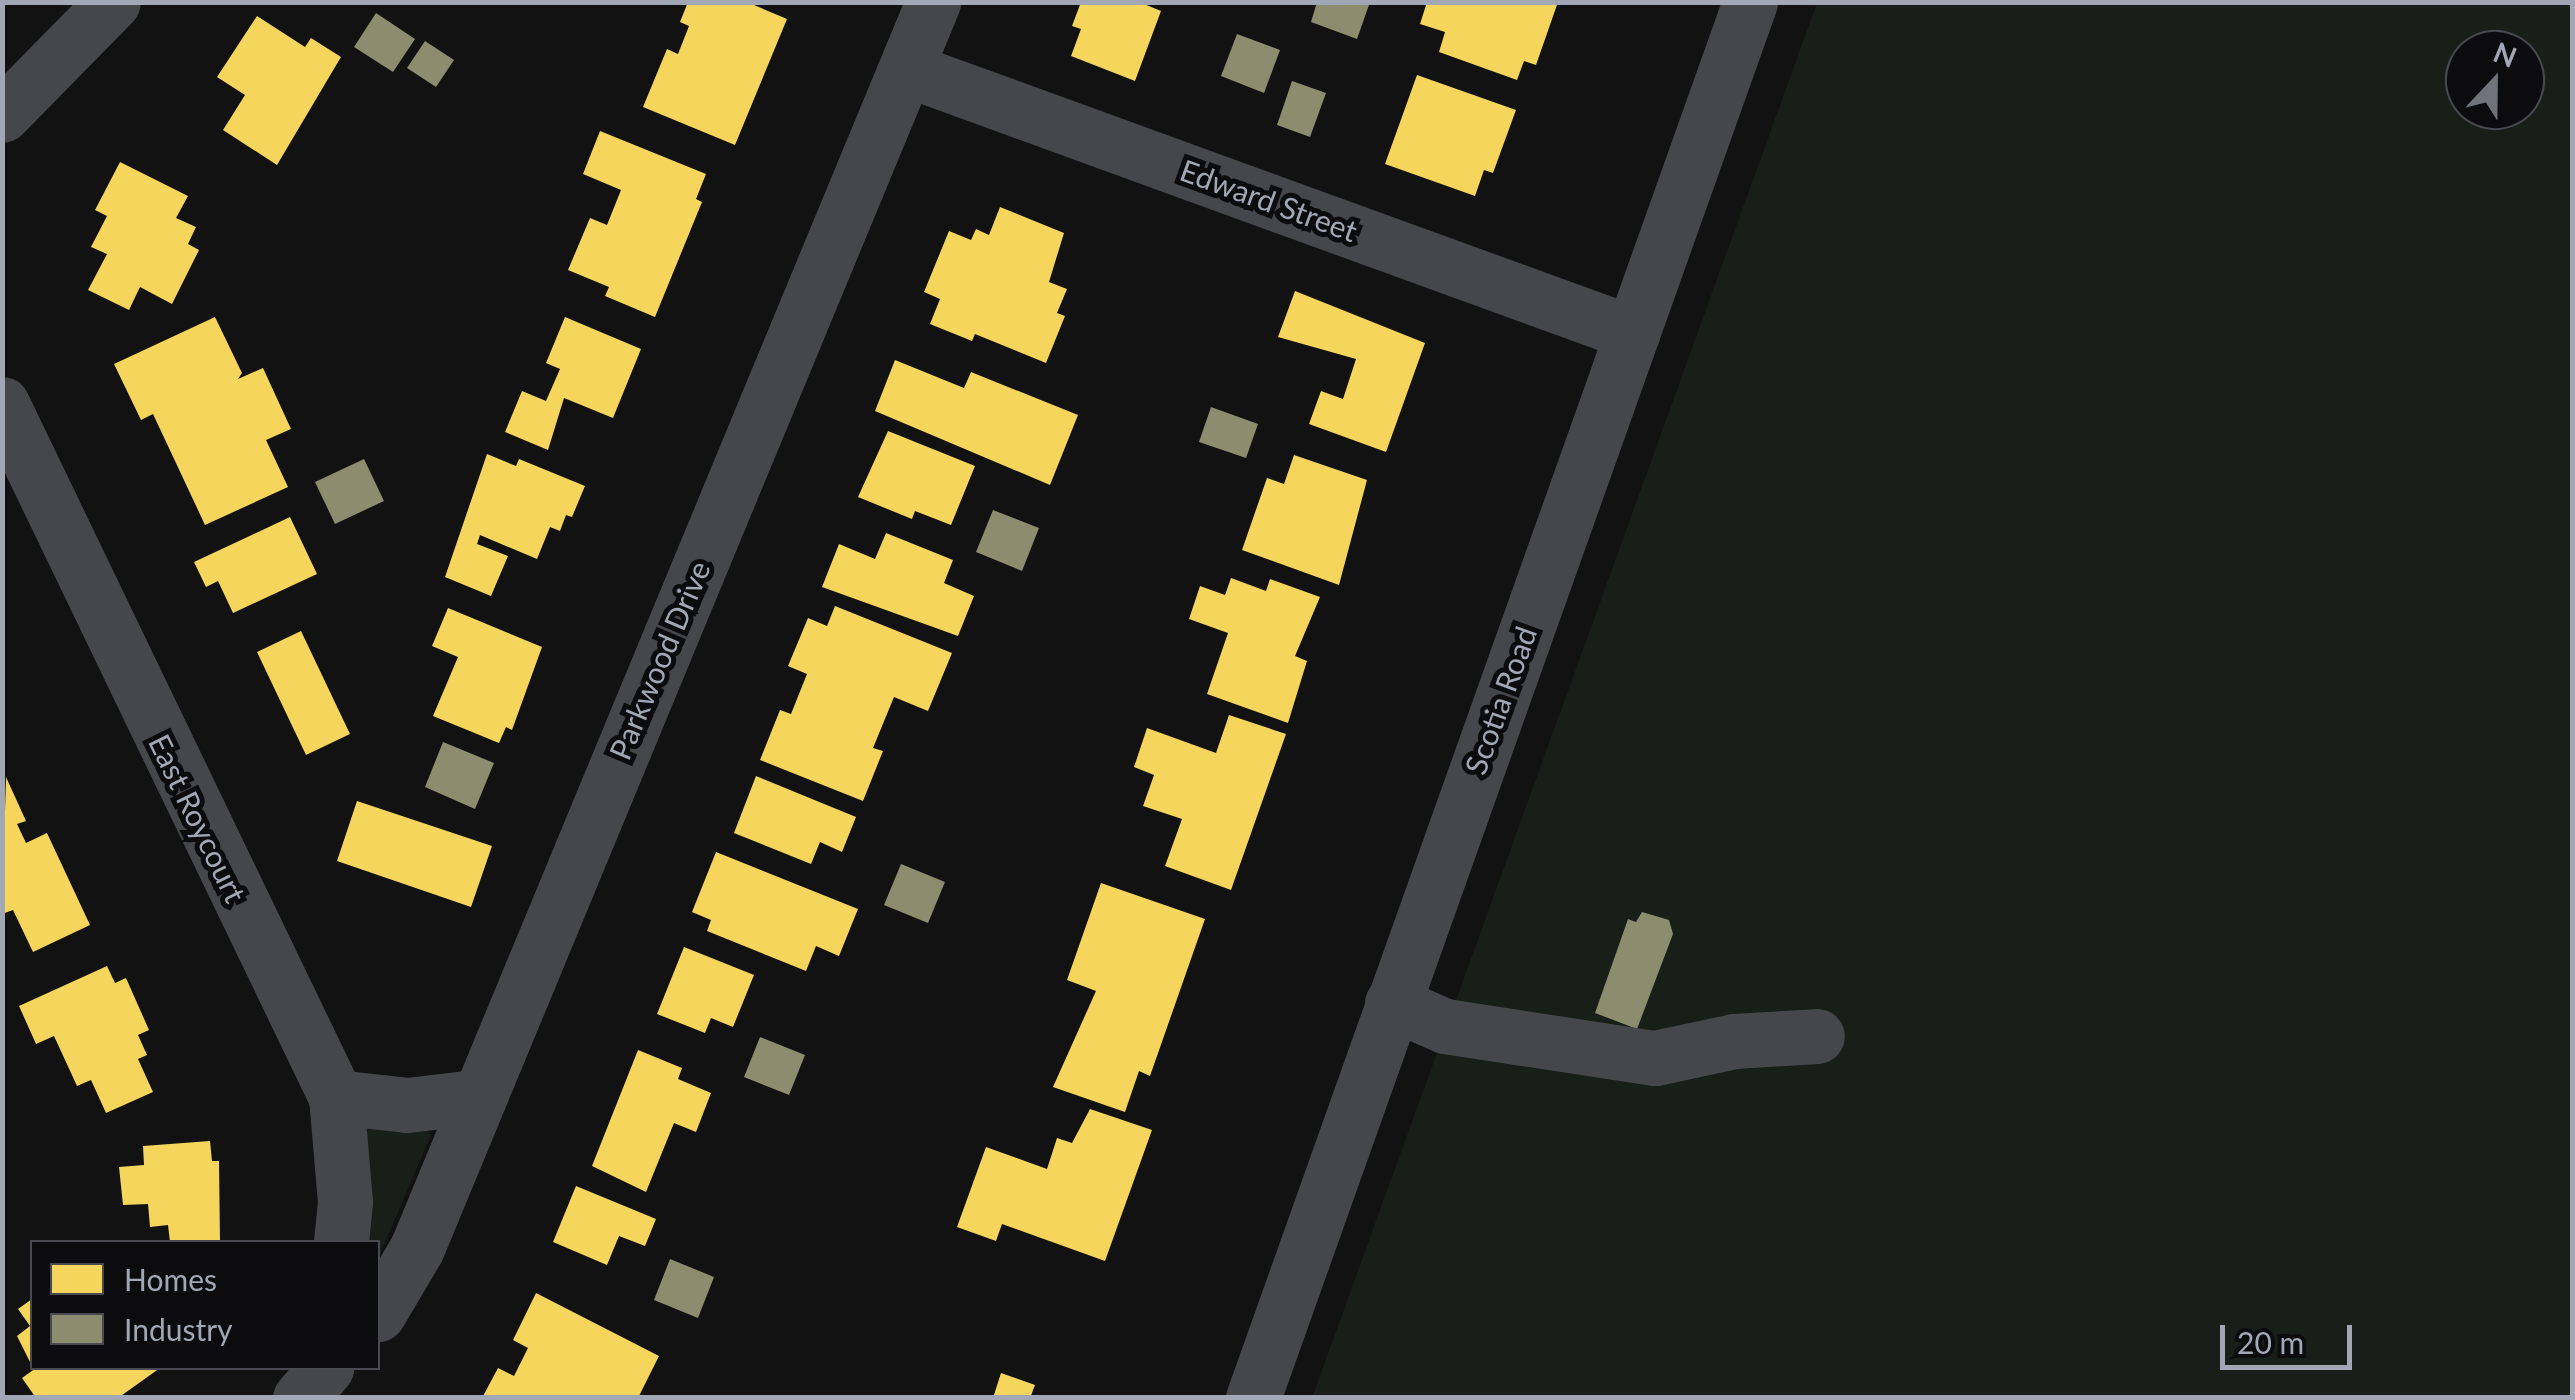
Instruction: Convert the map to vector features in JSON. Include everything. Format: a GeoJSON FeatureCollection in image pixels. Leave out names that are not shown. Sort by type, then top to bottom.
{"type":"FeatureCollection","features":[{"type":"Feature","properties":{"kind":"street"},"geometry":{"type":"LineString","coordinates":[[2,114],[113,2]]}},
{"type":"Feature","properties":{"kind":"street","name":"Parkwood Drive"},"geometry":{"type":"LineString","coordinates":[[380,1311],[417,1248],[475,1097],[933,2]]}},
{"type":"Feature","properties":{"kind":"street","name":"Scotia Road"},"geometry":{"type":"LineString","coordinates":[[1252,1398],[1750,2]]}},
{"type":"Feature","properties":{"kind":"street","name":"Edward Street"},"geometry":{"type":"LineString","coordinates":[[906,69],[1632,333]]}},
{"type":"Feature","properties":{"kind":"street","name":"East Roycourt"},"geometry":{"type":"LineString","coordinates":[[2,404],[336,1098],[345,1202],[340,1240]]}},
{"type":"Feature","properties":{"kind":"street"},"geometry":{"type":"LineString","coordinates":[[1392,1003],[1445,1026],[1655,1058],[1734,1041],[1817,1036]]}},
{"type":"Feature","properties":{"kind":"street"},"geometry":{"type":"LineString","coordinates":[[336,1098],[406,1105],[475,1097]]}},
{"type":"Feature","properties":{"kind":"shaded area"},"geometry":{"type":"Polygon","coordinates":[[[1817,3],[2572,3],[2572,1397],[1312,1398],[1817,3]]]}},
{"type":"Feature","properties":{"kind":"shaded area"},"geometry":{"type":"Polygon","coordinates":[[[366,1127],[426,1129],[431,1135],[380,1254],[380,1240],[364,1240],[366,1127]]]}},
{"type":"Feature","properties":{"kind":"building: Homes"},"geometry":{"type":"Polygon","coordinates":[[[688,2],[747,2],[787,19],[735,145],[643,107],[667,49],[678,54],[689,26],[680,22],[688,2]]]}},
{"type":"Feature","properties":{"kind":"building: Homes"},"geometry":{"type":"Polygon","coordinates":[[[1081,2],[1139,2],[1161,11],[1135,81],[1071,56],[1081,29],[1072,26],[1081,2]]]}},
{"type":"Feature","properties":{"kind":"building: Homes"},"geometry":{"type":"Polygon","coordinates":[[[1427,2],[1558,2],[1536,65],[1524,61],[1517,80],[1439,52],[1445,32],[1420,24],[1427,2]]]}},
{"type":"Feature","properties":{"kind":"building: Homes"},"geometry":{"type":"Polygon","coordinates":[[[257,16],[305,47],[311,38],[341,57],[277,165],[223,130],[245,95],[217,77],[257,16]]]}},
{"type":"Feature","properties":{"kind":"building: Homes"},"geometry":{"type":"Polygon","coordinates":[[[1417,75],[1516,110],[1493,173],[1484,170],[1475,196],[1385,164],[1417,75]]]}},
{"type":"Feature","properties":{"kind":"building: Homes"},"geometry":{"type":"Polygon","coordinates":[[[600,131],[706,174],[696,199],[702,202],[655,317],[605,296],[609,287],[568,270],[590,218],[607,225],[621,190],[583,174],[600,131]]]}},
{"type":"Feature","properties":{"kind":"building: Homes"},"geometry":{"type":"Polygon","coordinates":[[[120,162],[188,196],[176,218],[196,227],[188,244],[199,250],[172,304],[140,287],[129,310],[88,290],[107,254],[91,247],[107,216],[95,210],[120,162]]]}},
{"type":"Feature","properties":{"kind":"building: Homes"},"geometry":{"type":"Polygon","coordinates":[[[1000,207],[1064,233],[1049,282],[1067,289],[1057,313],[1065,316],[1046,363],[975,334],[972,341],[930,324],[940,299],[924,292],[949,231],[971,240],[976,229],[989,235],[1000,207]]]}},
{"type":"Feature","properties":{"kind":"building: Homes"},"geometry":{"type":"Polygon","coordinates":[[[1295,291],[1425,343],[1386,452],[1309,424],[1321,391],[1343,399],[1356,359],[1278,337],[1295,291]]]}},
{"type":"Feature","properties":{"kind":"building: Homes"},"geometry":{"type":"Polygon","coordinates":[[[215,317],[242,373],[238,379],[263,368],[291,429],[266,440],[288,487],[205,525],[153,414],[141,420],[114,364],[215,317]]]}},
{"type":"Feature","properties":{"kind":"building: Homes"},"geometry":{"type":"Polygon","coordinates":[[[565,317],[641,349],[613,418],[564,398],[548,450],[505,432],[522,391],[546,401],[560,369],[546,363],[565,317]]]}},
{"type":"Feature","properties":{"kind":"building: Homes"},"geometry":{"type":"Polygon","coordinates":[[[895,360],[964,388],[971,372],[1078,415],[1050,485],[875,411],[895,360]]]}},
{"type":"Feature","properties":{"kind":"building: Homes"},"geometry":{"type":"Polygon","coordinates":[[[888,431],[975,466],[951,525],[915,511],[912,519],[858,497],[888,431]]]}},
{"type":"Feature","properties":{"kind":"building: Homes"},"geometry":{"type":"Polygon","coordinates":[[[487,454],[516,466],[519,459],[585,486],[572,517],[566,515],[560,531],[550,527],[537,559],[480,535],[477,544],[508,556],[491,596],[445,577],[487,454]]]}},
{"type":"Feature","properties":{"kind":"building: Homes"},"geometry":{"type":"Polygon","coordinates":[[[1294,455],[1367,480],[1339,585],[1242,550],[1267,478],[1284,484],[1294,455]]]}},
{"type":"Feature","properties":{"kind":"building: Homes"},"geometry":{"type":"Polygon","coordinates":[[[290,517],[317,574],[233,613],[218,581],[206,587],[194,562],[290,517]]]}},
{"type":"Feature","properties":{"kind":"building: Homes"},"geometry":{"type":"Polygon","coordinates":[[[886,533],[953,560],[944,583],[974,596],[958,636],[822,587],[839,544],[875,559],[886,533]]]}},
{"type":"Feature","properties":{"kind":"building: Homes"},"geometry":{"type":"Polygon","coordinates":[[[1231,578],[1266,591],[1270,579],[1320,597],[1295,656],[1307,661],[1288,723],[1207,694],[1228,633],[1189,619],[1200,586],[1225,595],[1231,578]]]}},
{"type":"Feature","properties":{"kind":"building: Homes"},"geometry":{"type":"Polygon","coordinates":[[[835,606],[952,653],[928,711],[894,697],[873,748],[883,751],[863,801],[760,760],[780,710],[791,714],[807,674],[788,666],[808,618],[827,626],[835,606]]]}},
{"type":"Feature","properties":{"kind":"building: Homes"},"geometry":{"type":"Polygon","coordinates":[[[448,608],[542,647],[512,730],[506,727],[499,743],[433,716],[458,657],[432,646],[448,608]]]}},
{"type":"Feature","properties":{"kind":"building: Homes"},"geometry":{"type":"Polygon","coordinates":[[[301,631],[350,734],[306,755],[257,652],[301,631]]]}},
{"type":"Feature","properties":{"kind":"building: Homes"},"geometry":{"type":"Polygon","coordinates":[[[1229,715],[1286,734],[1231,890],[1165,866],[1182,819],[1143,806],[1154,775],[1134,767],[1147,728],[1216,753],[1229,715]]]}},
{"type":"Feature","properties":{"kind":"building: Homes"},"geometry":{"type":"Polygon","coordinates":[[[756,776],[856,817],[842,852],[820,842],[811,864],[734,833],[756,776]]]}},
{"type":"Feature","properties":{"kind":"building: Homes"},"geometry":{"type":"Polygon","coordinates":[[[6,777],[26,821],[17,824],[26,843],[47,833],[90,925],[33,952],[13,910],[2,914],[6,777]]]}},
{"type":"Feature","properties":{"kind":"building: Homes"},"geometry":{"type":"Polygon","coordinates":[[[357,801],[492,846],[471,907],[337,861],[357,801]]]}},
{"type":"Feature","properties":{"kind":"building: Homes"},"geometry":{"type":"Polygon","coordinates":[[[716,852],[858,909],[839,956],[816,946],[806,971],[707,931],[711,920],[692,912],[716,852]]]}},
{"type":"Feature","properties":{"kind":"building: Homes"},"geometry":{"type":"Polygon","coordinates":[[[1101,883],[1205,919],[1150,1076],[1139,1071],[1125,1112],[1053,1087],[1096,991],[1067,980],[1101,883]]]}},
{"type":"Feature","properties":{"kind":"building: Homes"},"geometry":{"type":"Polygon","coordinates":[[[684,947],[754,975],[733,1027],[711,1018],[705,1033],[657,1014],[684,947]]]}},
{"type":"Feature","properties":{"kind":"building: Homes"},"geometry":{"type":"Polygon","coordinates":[[[107,966],[115,983],[126,978],[149,1030],[138,1035],[147,1055],[138,1059],[153,1092],[106,1113],[91,1080],[77,1086],[54,1036],[36,1044],[19,1006],[107,966]]]}},
{"type":"Feature","properties":{"kind":"building: Homes"},"geometry":{"type":"Polygon","coordinates":[[[638,1050],[682,1068],[678,1079],[711,1093],[696,1132],[674,1123],[646,1192],[592,1166],[638,1050]]]}},
{"type":"Feature","properties":{"kind":"building: Homes"},"geometry":{"type":"Polygon","coordinates":[[[1090,1109],[1152,1130],[1105,1261],[1002,1224],[996,1241],[957,1227],[986,1147],[1047,1169],[1057,1138],[1072,1143],[1090,1109]]]}},
{"type":"Feature","properties":{"kind":"building: Homes"},"geometry":{"type":"Polygon","coordinates":[[[210,1141],[212,1161],[219,1161],[220,1240],[170,1240],[168,1225],[150,1227],[148,1204],[123,1205],[119,1167],[144,1165],[143,1146],[210,1141]]]}},
{"type":"Feature","properties":{"kind":"building: Homes"},"geometry":{"type":"Polygon","coordinates":[[[576,1186],[656,1219],[645,1246],[619,1236],[607,1265],[553,1242],[576,1186]]]}},
{"type":"Feature","properties":{"kind":"building: Homes"},"geometry":{"type":"Polygon","coordinates":[[[536,1293],[659,1356],[638,1398],[482,1398],[498,1368],[514,1376],[528,1348],[513,1340],[536,1293]]]}},
{"type":"Feature","properties":{"kind":"building: Homes"},"geometry":{"type":"Polygon","coordinates":[[[30,1300],[30,1326],[18,1309],[30,1300]]]}},
{"type":"Feature","properties":{"kind":"building: Homes"},"geometry":{"type":"Polygon","coordinates":[[[30,1326],[30,1362],[17,1336],[30,1326]]]}},
{"type":"Feature","properties":{"kind":"building: Homes"},"geometry":{"type":"Polygon","coordinates":[[[33,1370],[157,1370],[118,1398],[36,1398],[22,1378],[33,1370]]]}},
{"type":"Feature","properties":{"kind":"building: Homes"},"geometry":{"type":"Polygon","coordinates":[[[1001,1373],[1035,1385],[1030,1398],[993,1398],[1001,1373]]]}},
{"type":"Feature","properties":{"kind":"building: Industry"},"geometry":{"type":"Polygon","coordinates":[[[1317,2],[1370,2],[1357,39],[1311,22],[1317,2]]]}},
{"type":"Feature","properties":{"kind":"building: Industry"},"geometry":{"type":"Polygon","coordinates":[[[376,13],[415,39],[393,72],[354,47],[376,13]]]}},
{"type":"Feature","properties":{"kind":"building: Industry"},"geometry":{"type":"Polygon","coordinates":[[[1237,34],[1280,50],[1264,93],[1221,76],[1237,34]]]}},
{"type":"Feature","properties":{"kind":"building: Industry"},"geometry":{"type":"Polygon","coordinates":[[[425,41],[454,60],[436,87],[407,68],[425,41]]]}},
{"type":"Feature","properties":{"kind":"building: Industry"},"geometry":{"type":"Polygon","coordinates":[[[1292,81],[1326,93],[1310,137],[1277,125],[1292,81]]]}},
{"type":"Feature","properties":{"kind":"building: Industry"},"geometry":{"type":"Polygon","coordinates":[[[1211,407],[1258,424],[1246,458],[1199,442],[1211,407]]]}},
{"type":"Feature","properties":{"kind":"building: Industry"},"geometry":{"type":"Polygon","coordinates":[[[364,459],[384,501],[335,524],[315,482],[364,459]]]}},
{"type":"Feature","properties":{"kind":"building: Industry"},"geometry":{"type":"Polygon","coordinates":[[[993,510],[1039,528],[1022,571],[976,552],[993,510]]]}},
{"type":"Feature","properties":{"kind":"building: Industry"},"geometry":{"type":"Polygon","coordinates":[[[443,742],[494,763],[475,809],[425,787],[443,742]]]}},
{"type":"Feature","properties":{"kind":"building: Industry"},"geometry":{"type":"Polygon","coordinates":[[[901,864],[945,882],[928,923],[884,905],[901,864]]]}},
{"type":"Feature","properties":{"kind":"building: Industry"},"geometry":{"type":"Polygon","coordinates":[[[1642,912],[1669,920],[1673,934],[1637,1029],[1595,1013],[1628,919],[1636,922],[1642,912]]]}},
{"type":"Feature","properties":{"kind":"building: Industry"},"geometry":{"type":"Polygon","coordinates":[[[760,1037],[805,1055],[789,1095],[744,1077],[760,1037]]]}},
{"type":"Feature","properties":{"kind":"building: Industry"},"geometry":{"type":"Polygon","coordinates":[[[670,1259],[714,1277],[698,1318],[654,1300],[670,1259]]]}}]}
